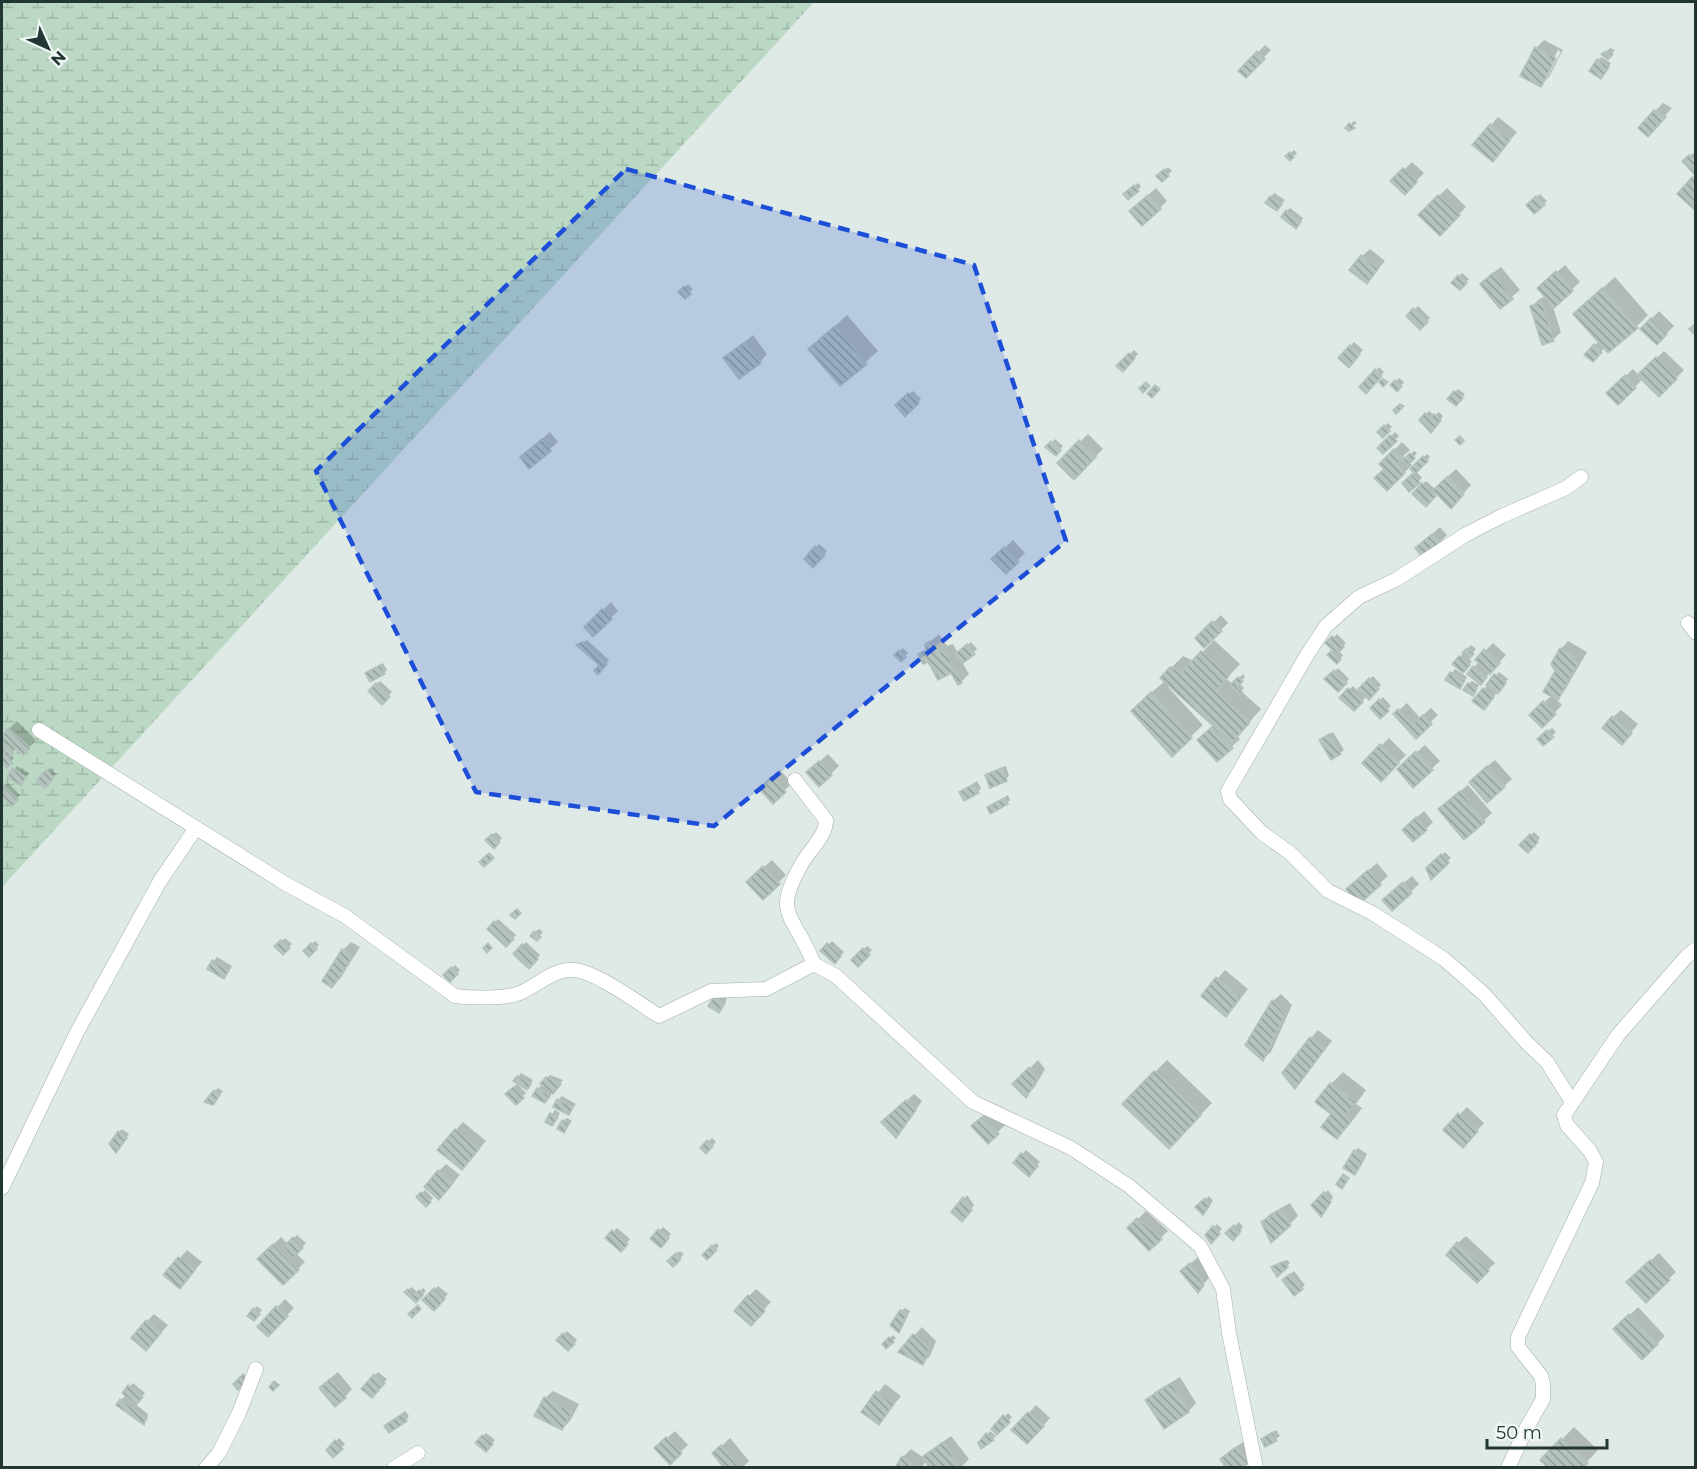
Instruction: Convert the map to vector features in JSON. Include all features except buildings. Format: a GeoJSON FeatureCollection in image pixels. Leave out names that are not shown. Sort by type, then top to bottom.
{"type":"FeatureCollection","features":[{"type":"Feature","properties":{"kind":"street"},"geometry":{"type":"LineString","coordinates":[[1572,1102],[1547,1062],[1526,1042],[1484,994],[1444,959],[1372,913],[1328,891],[1290,853],[1262,834],[1230,799],[1228,791],[1326,626],[1359,597],[1397,579],[1465,535],[1566,488],[1581,477]]}},
{"type":"Feature","properties":{"kind":"street"},"geometry":{"type":"LineString","coordinates":[[39,730],[286,884],[345,916],[455,996],[477,998],[517,994],[557,973],[573,970],[593,975],[659,1016],[711,991],[766,989],[814,964]]}},
{"type":"Feature","properties":{"kind":"street"},"geometry":{"type":"LineString","coordinates":[[795,780],[826,820],[826,828],[803,859],[786,905],[795,929],[814,964],[836,976],[973,1102],[1071,1148],[1129,1185],[1200,1246],[1222,1289],[1256,1467]]}},
{"type":"Feature","properties":{"kind":"street"},"geometry":{"type":"LineString","coordinates":[[2,1188],[76,1034],[160,881],[196,828]]}},
{"type":"Feature","properties":{"kind":"street"},"geometry":{"type":"LineString","coordinates":[[1508,1467],[1527,1426],[1543,1399],[1541,1376],[1518,1347],[1518,1337],[1592,1183],[1596,1162],[1590,1151],[1567,1125],[1564,1115],[1618,1035],[1695,949]]}},
{"type":"Feature","properties":{"kind":"street"},"geometry":{"type":"LineString","coordinates":[[206,1467],[219,1453],[239,1413],[256,1369]]}},
{"type":"Feature","properties":{"kind":"street"},"geometry":{"type":"LineString","coordinates":[[394,1467],[418,1453]]}},
{"type":"Feature","properties":{"kind":"highlighted area"},"geometry":{"type":"Polygon","coordinates":[[[626,169],[974,265],[1066,541],[714,826],[476,792],[316,471],[626,169]]]}},
{"type":"Feature","properties":{"kind":"green space"},"geometry":{"type":"Polygon","coordinates":[[[2,2],[814,2],[2,887],[2,2]]]}}]}
